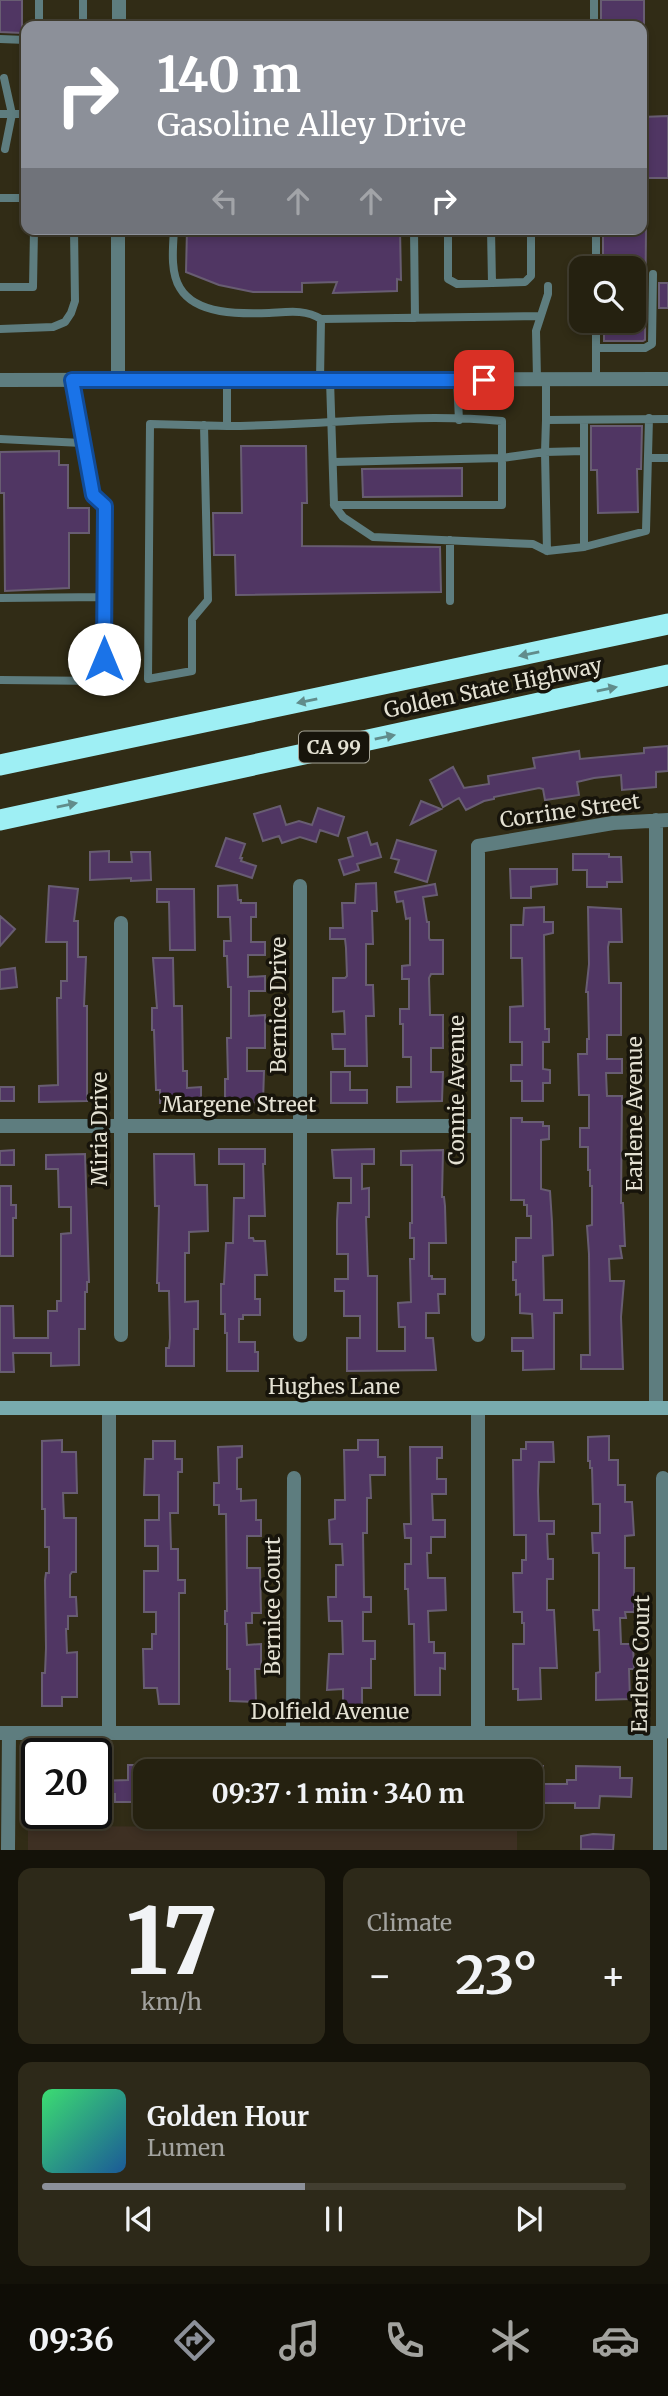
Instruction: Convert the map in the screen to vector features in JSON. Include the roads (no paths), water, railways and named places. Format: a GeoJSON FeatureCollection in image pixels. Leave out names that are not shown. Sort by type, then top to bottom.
{"type":"FeatureCollection","features":[{"type":"Feature","properties":{"kind":"highway","name":"Golden State Highway"},"geometry":{"type":"LineString","coordinates":[[0,765],[668,624]]}},
{"type":"Feature","properties":{"kind":"highway","name":"Golden State Highway"},"geometry":{"type":"LineString","coordinates":[[0,820],[668,676]]}},
{"type":"Feature","properties":{"kind":"street"},"geometry":{"type":"LineString","coordinates":[[118,21],[119,0]]}},
{"type":"Feature","properties":{"kind":"street"},"geometry":{"type":"LineString","coordinates":[[118,235],[118,380]]}},
{"type":"Feature","properties":{"kind":"street"},"geometry":{"type":"LineString","coordinates":[[0,380],[668,379]]}},
{"type":"Feature","properties":{"kind":"street","name":"Corrine Street"},"geometry":{"type":"LineString","coordinates":[[478,846],[613,823],[662,820]]}},
{"type":"Feature","properties":{"kind":"street","name":"Earlene Avenue"},"geometry":{"type":"LineString","coordinates":[[662,820],[662,1408]]}},
{"type":"Feature","properties":{"kind":"street","name":"Connie Avenue"},"geometry":{"type":"LineString","coordinates":[[478,846],[478,1335]]}},
{"type":"Feature","properties":{"kind":"street","name":"Bernice Drive"},"geometry":{"type":"LineString","coordinates":[[300,886],[300,1335]]}},
{"type":"Feature","properties":{"kind":"street","name":"Miria Drive"},"geometry":{"type":"LineString","coordinates":[[121,923],[121,1335]]}},
{"type":"Feature","properties":{"kind":"street","name":"Margene Street"},"geometry":{"type":"LineString","coordinates":[[0,1126],[478,1126]]}},
{"type":"Feature","properties":{"kind":"street","name":"Hughes Lane"},"geometry":{"type":"LineString","coordinates":[[0,1408],[662,1408]]}},
{"type":"Feature","properties":{"kind":"street"},"geometry":{"type":"LineString","coordinates":[[109,1408],[109,1733]]}},
{"type":"Feature","properties":{"kind":"street"},"geometry":{"type":"LineString","coordinates":[[478,1408],[478,1733]]}},
{"type":"Feature","properties":{"kind":"street","name":"Bernice Court"},"geometry":{"type":"LineString","coordinates":[[293,1733],[294,1478]]}},
{"type":"Feature","properties":{"kind":"street","name":"Earlene Court"},"geometry":{"type":"LineString","coordinates":[[660,1850],[663,1478]]}},
{"type":"Feature","properties":{"kind":"street"},"geometry":{"type":"LineString","coordinates":[[4,1733],[8,1850]]}},
{"type":"Feature","properties":{"kind":"street","name":"Dolfield Avenue"},"geometry":{"type":"LineString","coordinates":[[4,1733],[660,1733]]}},
{"type":"Feature","properties":{"kind":"lane"},"geometry":{"type":"LineString","coordinates":[[39,0],[39,21]]}},
{"type":"Feature","properties":{"kind":"lane"},"geometry":{"type":"LineString","coordinates":[[83,0],[83,21]]}},
{"type":"Feature","properties":{"kind":"lane"},"geometry":{"type":"LineString","coordinates":[[594,0],[594,21]]}},
{"type":"Feature","properties":{"kind":"lane"},"geometry":{"type":"LineString","coordinates":[[0,39],[21,40]]}},
{"type":"Feature","properties":{"kind":"lane"},"geometry":{"type":"LineString","coordinates":[[4,78],[12,114],[5,149]]}},
{"type":"Feature","properties":{"kind":"lane"},"geometry":{"type":"LineString","coordinates":[[0,114],[21,114]]}},
{"type":"Feature","properties":{"kind":"lane"},"geometry":{"type":"LineString","coordinates":[[0,198],[21,198]]}},
{"type":"Feature","properties":{"kind":"lane"},"geometry":{"type":"LineString","coordinates":[[0,288],[33,287],[34,235]]}},
{"type":"Feature","properties":{"kind":"lane"},"geometry":{"type":"LineString","coordinates":[[0,329],[52,327],[65,322],[72,313],[75,300],[74,235]]}},
{"type":"Feature","properties":{"kind":"lane"},"geometry":{"type":"LineString","coordinates":[[174,235],[173,260],[179,286],[192,302],[221,310],[248,313],[302,312],[312,313],[321,319],[540,316]]}},
{"type":"Feature","properties":{"kind":"lane"},"geometry":{"type":"LineString","coordinates":[[414,235],[415,318]]}},
{"type":"Feature","properties":{"kind":"lane"},"geometry":{"type":"LineString","coordinates":[[448,235],[448,279],[457,284],[525,282],[531,276],[531,235]]}},
{"type":"Feature","properties":{"kind":"lane"},"geometry":{"type":"LineString","coordinates":[[491,235],[492,284]]}},
{"type":"Feature","properties":{"kind":"lane"},"geometry":{"type":"LineString","coordinates":[[596,235],[596,256]]}},
{"type":"Feature","properties":{"kind":"lane"},"geometry":{"type":"LineString","coordinates":[[596,348],[645,348],[652,344],[653,274]]}},
{"type":"Feature","properties":{"kind":"lane"},"geometry":{"type":"LineString","coordinates":[[547,551],[546,420],[536,331],[548,286]]}},
{"type":"Feature","properties":{"kind":"lane"},"geometry":{"type":"LineString","coordinates":[[321,319],[334,462],[334,505],[343,517],[373,537],[533,544],[547,551],[584,547],[646,531],[649,418]]}},
{"type":"Feature","properties":{"kind":"lane"},"geometry":{"type":"LineString","coordinates":[[596,333],[596,380]]}},
{"type":"Feature","properties":{"kind":"lane"},"geometry":{"type":"LineString","coordinates":[[0,680],[104,681],[105,506],[93,495],[72,380]]}},
{"type":"Feature","properties":{"kind":"lane"},"geometry":{"type":"LineString","coordinates":[[227,380],[227,426]]}},
{"type":"Feature","properties":{"kind":"lane"},"geometry":{"type":"LineString","coordinates":[[457,380],[459,420]]}},
{"type":"Feature","properties":{"kind":"lane"},"geometry":{"type":"LineString","coordinates":[[546,420],[668,418]]}},
{"type":"Feature","properties":{"kind":"lane"},"geometry":{"type":"LineString","coordinates":[[584,420],[584,547]]}},
{"type":"Feature","properties":{"kind":"lane"},"geometry":{"type":"LineString","coordinates":[[204,425],[208,600],[192,619],[192,671],[148,679],[150,424],[285,426],[331,422],[502,421],[502,505],[334,505]]}},
{"type":"Feature","properties":{"kind":"lane"},"geometry":{"type":"LineString","coordinates":[[0,439],[82,443]]}},
{"type":"Feature","properties":{"kind":"lane"},"geometry":{"type":"LineString","coordinates":[[334,462],[502,458],[545,452],[584,451]]}},
{"type":"Feature","properties":{"kind":"lane"},"geometry":{"type":"LineString","coordinates":[[648,458],[668,458]]}},
{"type":"Feature","properties":{"kind":"lane"},"geometry":{"type":"LineString","coordinates":[[450,540],[450,601]]}},
{"type":"Feature","properties":{"kind":"lane"},"geometry":{"type":"LineString","coordinates":[[0,598],[105,597]]}}]}
